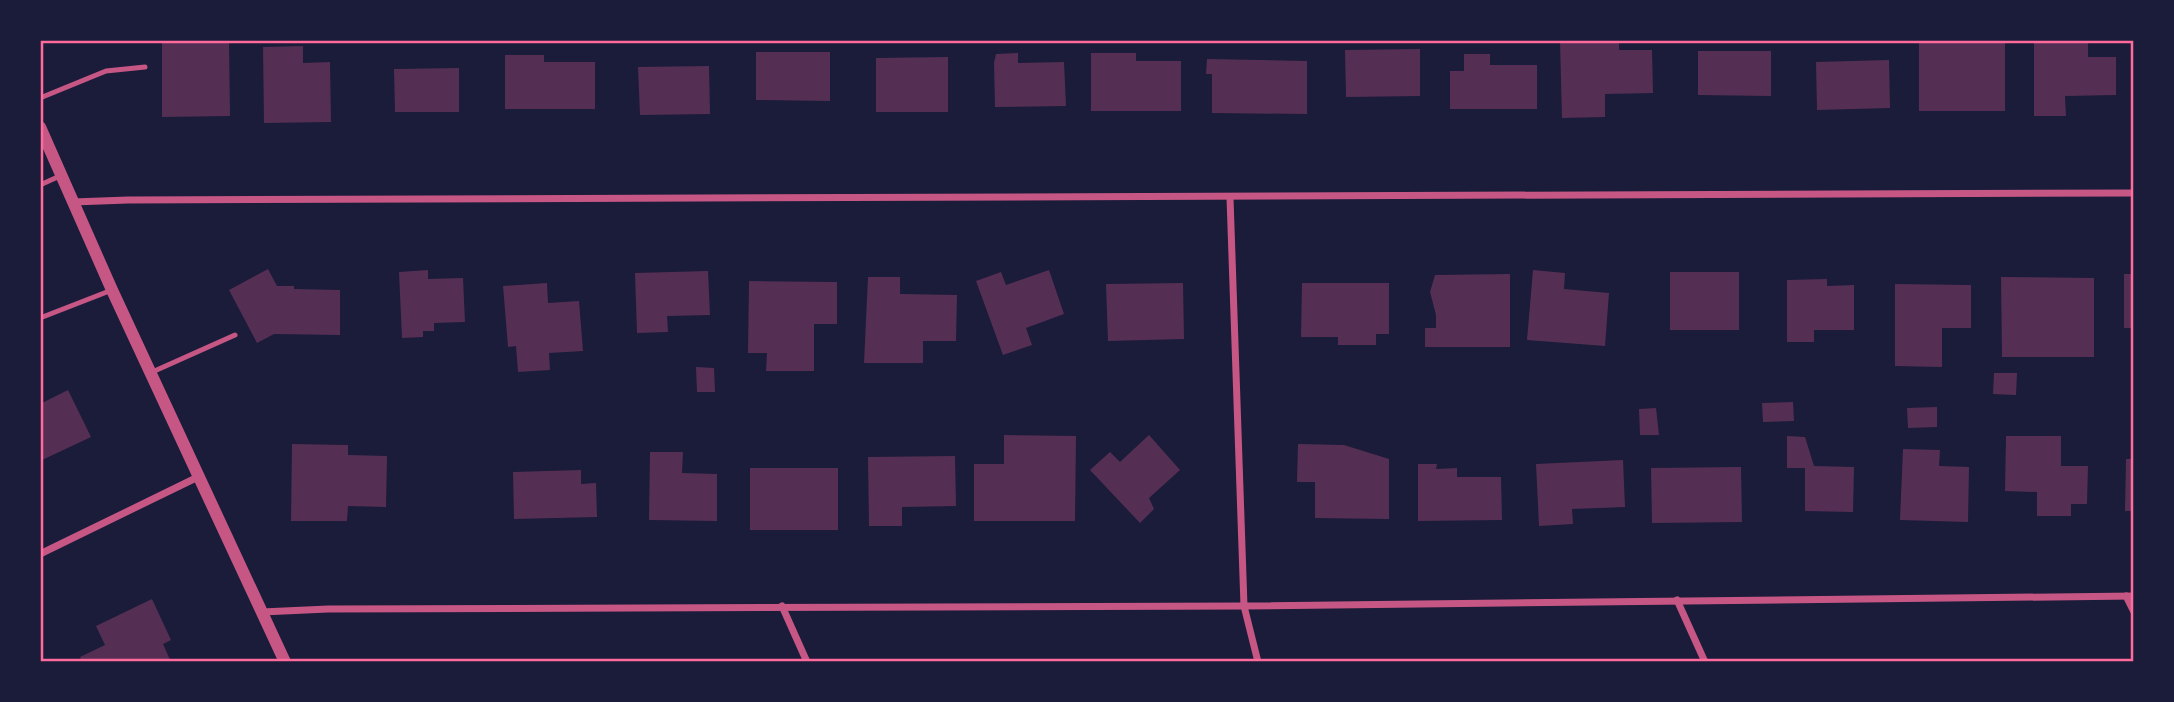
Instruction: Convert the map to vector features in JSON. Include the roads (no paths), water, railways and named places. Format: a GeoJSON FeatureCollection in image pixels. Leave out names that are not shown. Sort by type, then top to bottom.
{"type":"FeatureCollection","features":[{"type":"Feature","properties":{"kind":"street"},"geometry":{"type":"LineString","coordinates":[[40,127],[150,373],[285,662]]}},
{"type":"Feature","properties":{"kind":"street"},"geometry":{"type":"LineString","coordinates":[[73,202],[2134,193]]}},
{"type":"Feature","properties":{"kind":"street"},"geometry":{"type":"LineString","coordinates":[[1230,198],[1244,606],[1258,662]]}},
{"type":"Feature","properties":{"kind":"street"},"geometry":{"type":"LineString","coordinates":[[40,554],[198,477]]}},
{"type":"Feature","properties":{"kind":"street"},"geometry":{"type":"LineString","coordinates":[[261,612],[328,609],[1244,606],[2130,596],[2134,612]]}},
{"type":"Feature","properties":{"kind":"street"},"geometry":{"type":"LineString","coordinates":[[1677,600],[1705,662]]}},
{"type":"Feature","properties":{"kind":"street"},"geometry":{"type":"LineString","coordinates":[[782,606],[807,662]]}},
{"type":"Feature","properties":{"kind":"lane"},"geometry":{"type":"LineString","coordinates":[[40,98],[106,71],[145,67]]}},
{"type":"Feature","properties":{"kind":"lane"},"geometry":{"type":"LineString","coordinates":[[40,185],[62,175]]}},
{"type":"Feature","properties":{"kind":"lane"},"geometry":{"type":"LineString","coordinates":[[40,318],[112,290]]}},
{"type":"Feature","properties":{"kind":"lane"},"geometry":{"type":"LineString","coordinates":[[150,373],[236,335]]}}]}
